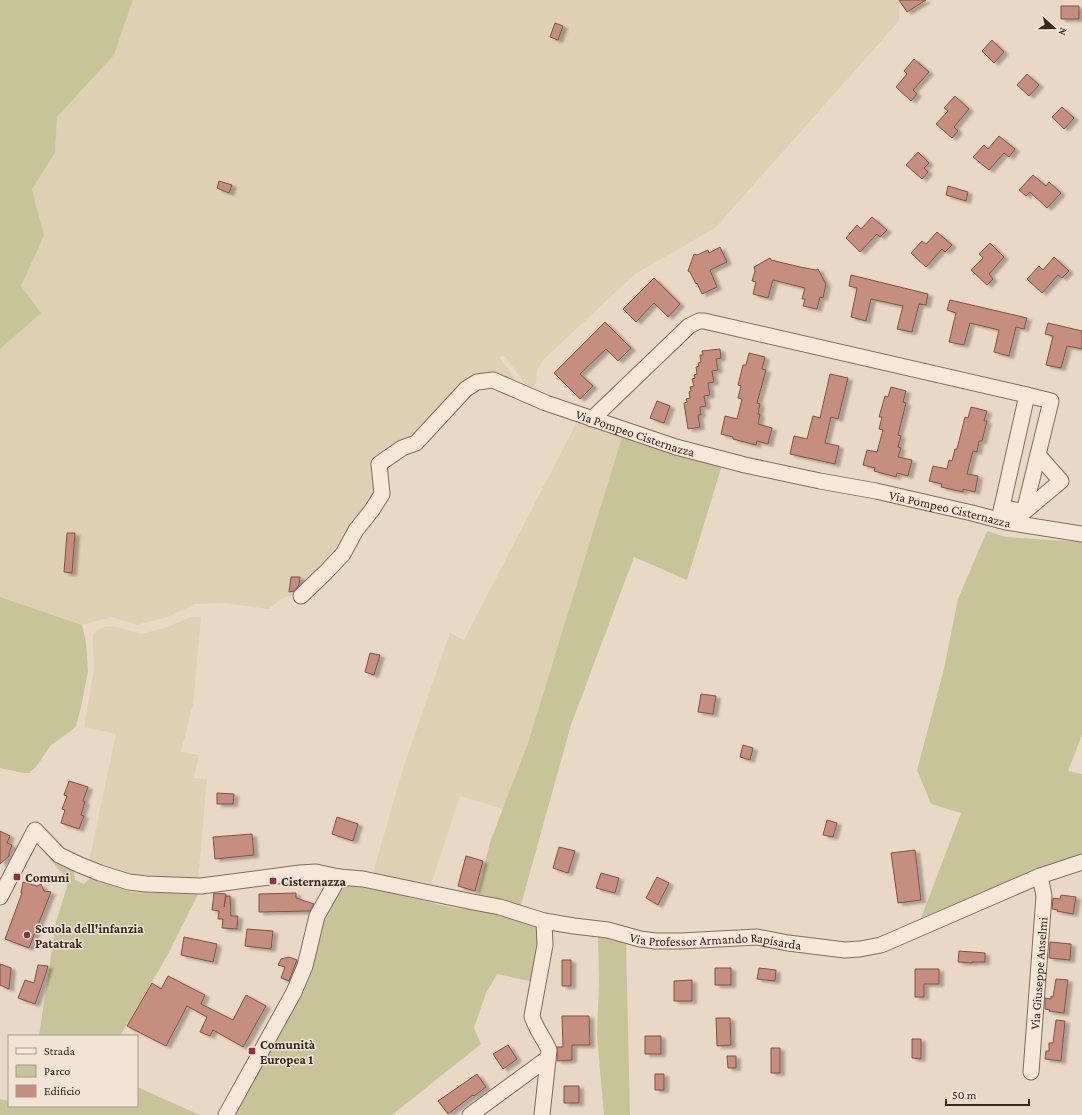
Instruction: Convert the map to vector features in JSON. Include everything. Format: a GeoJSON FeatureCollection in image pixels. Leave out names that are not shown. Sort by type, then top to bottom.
{"type":"FeatureCollection","features":[{"type":"Feature","properties":{"kind":"street"},"geometry":{"type":"LineString","coordinates":[[592,419],[689,326],[699,321],[704,321],[1051,401],[1024,512]]}},
{"type":"Feature","properties":{"kind":"street","name":"Via Pompeo Cisternazza"},"geometry":{"type":"LineString","coordinates":[[301,596],[343,554],[356,530],[372,510],[382,494],[380,464],[402,448],[416,443],[466,389],[477,382],[493,380],[537,399],[676,447],[745,465],[820,481],[883,492],[972,513],[1001,514],[1006,522],[1082,534]]}},
{"type":"Feature","properties":{"kind":"street"},"geometry":{"type":"LineString","coordinates":[[1027,395],[1001,514],[1024,512],[1061,481],[1038,455]]}},
{"type":"Feature","properties":{"kind":"street","name":"Via Professor Armando Rapisarda"},"geometry":{"type":"LineString","coordinates":[[0,897],[35,830],[59,855],[100,873],[129,882],[201,886],[316,872],[339,877],[363,879],[500,907],[544,921],[608,930],[640,940],[681,941],[757,937],[788,943],[845,950],[881,945],[1040,876],[1082,862]]}},
{"type":"Feature","properties":{"kind":"street","name":"Via Giuseppe Anselmi"},"geometry":{"type":"LineString","coordinates":[[1031,1072],[1044,896],[1040,876]]}},
{"type":"Feature","properties":{"kind":"street"},"geometry":{"type":"LineString","coordinates":[[226,1115],[294,992],[305,966],[317,916],[339,877]]}},
{"type":"Feature","properties":{"kind":"street"},"geometry":{"type":"LineString","coordinates":[[542,1115],[549,1050],[546,1041],[534,1023],[532,1016],[545,945],[544,921]]}},
{"type":"Feature","properties":{"kind":"street"},"geometry":{"type":"LineString","coordinates":[[470,1115],[548,1058]]}},
{"type":"Feature","properties":{"kind":"shaded area"},"geometry":{"type":"Polygon","coordinates":[[[133,0],[899,0],[900,2],[899,21],[715,228],[635,274],[543,360],[537,370],[536,383],[529,390],[505,356],[499,357],[515,378],[510,383],[476,378],[423,431],[378,460],[378,486],[341,548],[299,592],[281,599],[269,609],[224,603],[195,604],[170,616],[137,625],[112,617],[82,625],[0,597],[0,349],[40,313],[21,286],[44,236],[32,189],[55,153],[57,117],[114,55],[133,0]]]}},
{"type":"Feature","properties":{"kind":"shaded area"},"geometry":{"type":"Polygon","coordinates":[[[578,420],[622,437],[528,743],[503,809],[460,796],[431,884],[373,873],[404,765],[450,633],[464,640],[578,420]]]}},
{"type":"Feature","properties":{"kind":"shaded area"},"geometry":{"type":"Polygon","coordinates":[[[191,617],[201,617],[193,704],[181,752],[199,755],[194,778],[207,779],[198,880],[126,875],[89,861],[116,734],[84,727],[94,668],[93,634],[97,630],[107,626],[118,627],[141,634],[165,628],[191,617]]]}},
{"type":"Feature","properties":{"kind":"green space"},"geometry":{"type":"Polygon","coordinates":[[[0,0],[133,0],[114,55],[57,117],[55,153],[32,189],[44,236],[21,286],[41,313],[0,349],[0,0]]]}},
{"type":"Feature","properties":{"kind":"green space"},"geometry":{"type":"Polygon","coordinates":[[[622,437],[722,465],[687,580],[634,557],[571,725],[520,908],[499,899],[478,894],[490,842],[528,743],[622,437]]]}},
{"type":"Feature","properties":{"kind":"green space"},"geometry":{"type":"Polygon","coordinates":[[[987,531],[1006,537],[1082,542],[1082,735],[1068,771],[1082,774],[1082,854],[921,918],[961,813],[931,804],[917,770],[944,669],[958,599],[987,531]]]}},
{"type":"Feature","properties":{"kind":"green space"},"geometry":{"type":"Polygon","coordinates":[[[0,597],[82,625],[86,642],[88,671],[76,726],[51,745],[36,767],[29,773],[0,768],[0,597]]]}},
{"type":"Feature","properties":{"kind":"green space"},"geometry":{"type":"Polygon","coordinates":[[[36,842],[54,859],[74,871],[75,880],[84,884],[91,877],[131,892],[191,894],[199,892],[166,958],[121,1035],[39,1035],[56,922],[69,880],[36,842]]]}},
{"type":"Feature","properties":{"kind":"green space"},"geometry":{"type":"Polygon","coordinates":[[[351,884],[454,908],[494,911],[538,926],[539,950],[534,982],[497,974],[486,993],[474,1028],[481,1044],[392,1115],[234,1115],[321,921],[339,889],[344,885],[351,884]]]}},
{"type":"Feature","properties":{"kind":"green space"},"geometry":{"type":"Polygon","coordinates":[[[606,934],[626,941],[630,1115],[604,1115],[597,1036],[599,981],[598,938],[606,934]]]}},
{"type":"Feature","properties":{"kind":"green space"},"geometry":{"type":"Polygon","coordinates":[[[138,1087],[200,1115],[0,1115],[0,1099],[8,1101],[8,1107],[138,1107],[138,1087]]]}},
{"type":"Feature","properties":{"kind":"building"},"geometry":{"type":"Polygon","coordinates":[[[899,0],[926,0],[907,12],[899,0]]]}},
{"type":"Feature","properties":{"kind":"building"},"geometry":{"type":"Polygon","coordinates":[[[1061,6],[1079,6],[1079,19],[1061,19],[1061,6]]]}},
{"type":"Feature","properties":{"kind":"building"},"geometry":{"type":"Polygon","coordinates":[[[555,23],[563,26],[558,40],[550,37],[555,23]]]}},
{"type":"Feature","properties":{"kind":"building"},"geometry":{"type":"Polygon","coordinates":[[[992,40],[1004,52],[994,63],[982,51],[992,40]]]}},
{"type":"Feature","properties":{"kind":"building"},"geometry":{"type":"Polygon","coordinates":[[[914,59],[929,72],[913,90],[917,94],[911,101],[896,87],[907,74],[904,71],[914,59]]]}},
{"type":"Feature","properties":{"kind":"building"},"geometry":{"type":"Polygon","coordinates":[[[1027,74],[1039,85],[1029,96],[1017,85],[1027,74]]]}},
{"type":"Feature","properties":{"kind":"building"},"geometry":{"type":"Polygon","coordinates":[[[955,96],[969,109],[954,127],[958,131],[952,138],[936,124],[948,111],[944,108],[955,96]]]}},
{"type":"Feature","properties":{"kind":"building"},"geometry":{"type":"Polygon","coordinates":[[[1062,107],[1074,118],[1064,129],[1052,117],[1062,107]]]}},
{"type":"Feature","properties":{"kind":"building"},"geometry":{"type":"Polygon","coordinates":[[[999,136],[1015,149],[1009,157],[1004,153],[989,170],[973,157],[984,145],[988,149],[999,136]]]}},
{"type":"Feature","properties":{"kind":"building"},"geometry":{"type":"Polygon","coordinates":[[[918,152],[929,163],[924,168],[928,172],[922,179],[906,165],[918,152]]]}},
{"type":"Feature","properties":{"kind":"building"},"geometry":{"type":"Polygon","coordinates":[[[1033,175],[1046,186],[1049,182],[1061,193],[1047,208],[1030,192],[1026,196],[1019,190],[1033,175]]]}},
{"type":"Feature","properties":{"kind":"building"},"geometry":{"type":"Polygon","coordinates":[[[219,181],[232,185],[229,193],[217,188],[219,181]]]}},
{"type":"Feature","properties":{"kind":"building"},"geometry":{"type":"Polygon","coordinates":[[[948,186],[968,192],[966,201],[946,195],[948,186]]]}},
{"type":"Feature","properties":{"kind":"building"},"geometry":{"type":"Polygon","coordinates":[[[872,217],[887,230],[880,237],[877,234],[860,252],[846,238],[857,225],[861,229],[872,217]]]}},
{"type":"Feature","properties":{"kind":"building"},"geometry":{"type":"Polygon","coordinates":[[[937,232],[952,245],[945,252],[942,249],[926,267],[911,253],[922,241],[926,244],[937,232]]]}},
{"type":"Feature","properties":{"kind":"building"},"geometry":{"type":"Polygon","coordinates":[[[990,243],[1004,257],[989,274],[993,279],[987,285],[971,270],[983,258],[979,254],[990,243]]]}},
{"type":"Feature","properties":{"kind":"building"},"geometry":{"type":"Polygon","coordinates":[[[720,247],[727,262],[710,270],[717,287],[702,294],[697,283],[696,284],[688,271],[694,254],[697,255],[708,250],[709,253],[720,247]]]}},
{"type":"Feature","properties":{"kind":"building"},"geometry":{"type":"Polygon","coordinates":[[[1054,257],[1069,271],[1062,278],[1058,275],[1042,293],[1027,279],[1039,266],[1043,270],[1054,257]]]}},
{"type":"Feature","properties":{"kind":"building"},"geometry":{"type":"Polygon","coordinates":[[[770,258],[771,260],[800,267],[816,270],[818,269],[826,284],[823,298],[820,297],[817,309],[803,306],[805,299],[802,299],[805,288],[773,280],[768,298],[753,294],[756,282],[752,281],[755,271],[754,267],[770,258]]]}},
{"type":"Feature","properties":{"kind":"building"},"geometry":{"type":"Polygon","coordinates":[[[851,275],[928,294],[926,305],[919,304],[912,332],[897,329],[903,306],[871,299],[866,321],[851,317],[857,288],[849,286],[851,275]]]}},
{"type":"Feature","properties":{"kind":"building"},"geometry":{"type":"Polygon","coordinates":[[[654,278],[680,304],[668,317],[654,303],[636,322],[623,309],[654,278]]]}},
{"type":"Feature","properties":{"kind":"building"},"geometry":{"type":"Polygon","coordinates":[[[950,300],[1027,318],[1024,329],[1016,327],[1009,356],[994,352],[999,330],[970,323],[964,345],[949,342],[956,313],[947,310],[950,300]]]}},
{"type":"Feature","properties":{"kind":"building"},"geometry":{"type":"Polygon","coordinates":[[[605,322],[631,348],[618,361],[606,349],[580,374],[593,386],[580,399],[554,373],[605,322]]]}},
{"type":"Feature","properties":{"kind":"building"},"geometry":{"type":"Polygon","coordinates":[[[1048,323],[1082,331],[1082,349],[1067,346],[1061,368],[1046,365],[1053,336],[1045,334],[1048,323]]]}},
{"type":"Feature","properties":{"kind":"building"},"geometry":{"type":"Polygon","coordinates":[[[720,349],[721,358],[716,359],[718,370],[712,371],[714,382],[708,383],[710,395],[704,396],[706,406],[700,407],[701,415],[698,415],[700,427],[688,429],[684,403],[687,402],[686,399],[690,398],[690,387],[694,386],[692,379],[695,378],[694,375],[697,374],[696,367],[699,366],[698,363],[701,362],[700,355],[703,355],[702,351],[720,349]]]}},
{"type":"Feature","properties":{"kind":"building"},"geometry":{"type":"Polygon","coordinates":[[[749,353],[765,357],[762,369],[766,370],[757,403],[760,404],[758,424],[772,428],[768,444],[757,441],[756,445],[721,434],[725,416],[737,419],[742,399],[738,398],[741,386],[738,385],[743,365],[746,365],[749,353]]]}},
{"type":"Feature","properties":{"kind":"building"},"geometry":{"type":"Polygon","coordinates":[[[830,374],[848,378],[838,419],[831,417],[825,443],[839,446],[835,464],[790,454],[794,436],[807,439],[813,416],[820,418],[830,374]]]}},
{"type":"Feature","properties":{"kind":"building"},"geometry":{"type":"Polygon","coordinates":[[[891,387],[906,391],[903,402],[906,403],[898,435],[901,436],[898,447],[901,448],[898,457],[912,460],[908,476],[897,473],[896,477],[874,471],[875,468],[863,465],[867,450],[877,452],[883,430],[879,429],[882,417],[879,417],[885,396],[888,397],[891,387]]]}},
{"type":"Feature","properties":{"kind":"building"},"geometry":{"type":"Polygon","coordinates":[[[657,401],[670,406],[664,423],[650,418],[657,401]]]}},
{"type":"Feature","properties":{"kind":"building"},"geometry":{"type":"Polygon","coordinates":[[[971,407],[987,411],[984,421],[987,421],[982,441],[979,441],[977,452],[973,451],[967,474],[978,476],[975,492],[963,489],[963,492],[941,487],[942,484],[929,481],[933,466],[947,469],[949,460],[952,461],[955,449],[957,449],[965,417],[968,418],[971,407]]]}},
{"type":"Feature","properties":{"kind":"building"},"geometry":{"type":"Polygon","coordinates":[[[67,533],[75,533],[72,573],[64,572],[67,533]]]}},
{"type":"Feature","properties":{"kind":"building"},"geometry":{"type":"Polygon","coordinates":[[[291,577],[300,577],[299,585],[294,591],[289,592],[291,577]]]}},
{"type":"Feature","properties":{"kind":"building"},"geometry":{"type":"Polygon","coordinates":[[[370,653],[380,655],[374,675],[365,672],[370,653]]]}},
{"type":"Feature","properties":{"kind":"building"},"geometry":{"type":"Polygon","coordinates":[[[701,694],[716,696],[713,714],[698,712],[701,694]]]}},
{"type":"Feature","properties":{"kind":"building"},"geometry":{"type":"Polygon","coordinates":[[[743,745],[753,748],[750,760],[740,757],[743,745]]]}},
{"type":"Feature","properties":{"kind":"building"},"geometry":{"type":"Polygon","coordinates":[[[69,781],[88,787],[83,801],[85,802],[81,815],[84,816],[79,829],[61,823],[65,810],[62,809],[67,796],[64,795],[69,781]]]}},
{"type":"Feature","properties":{"kind":"building"},"geometry":{"type":"Polygon","coordinates":[[[217,793],[234,794],[233,804],[217,804],[217,793]]]}},
{"type":"Feature","properties":{"kind":"building"},"geometry":{"type":"Polygon","coordinates":[[[337,817],[358,824],[353,841],[332,834],[337,817]]]}},
{"type":"Feature","properties":{"kind":"building"},"geometry":{"type":"Polygon","coordinates":[[[827,820],[837,823],[833,837],[823,835],[827,820]]]}},
{"type":"Feature","properties":{"kind":"building"},"geometry":{"type":"Polygon","coordinates":[[[0,831],[10,836],[7,843],[12,845],[9,856],[0,864],[0,831]]]}},
{"type":"Feature","properties":{"kind":"building"},"geometry":{"type":"Polygon","coordinates":[[[252,834],[254,855],[215,859],[213,837],[252,834]]]}},
{"type":"Feature","properties":{"kind":"building"},"geometry":{"type":"Polygon","coordinates":[[[559,847],[575,851],[568,873],[553,868],[559,847]]]}},
{"type":"Feature","properties":{"kind":"building"},"geometry":{"type":"Polygon","coordinates":[[[915,850],[921,900],[898,903],[891,853],[915,850]]]}},
{"type":"Feature","properties":{"kind":"building"},"geometry":{"type":"Polygon","coordinates":[[[466,856],[483,861],[475,891],[458,886],[466,856]]]}},
{"type":"Feature","properties":{"kind":"building"},"geometry":{"type":"Polygon","coordinates":[[[601,873],[619,878],[615,893],[596,888],[601,873]]]}},
{"type":"Feature","properties":{"kind":"building"},"geometry":{"type":"Polygon","coordinates":[[[657,877],[669,883],[658,905],[646,898],[657,877]]]}},
{"type":"Feature","properties":{"kind":"building"},"geometry":{"type":"Polygon","coordinates":[[[23,882],[37,886],[41,884],[44,891],[51,892],[29,948],[5,939],[22,893],[23,882]]]}},
{"type":"Feature","properties":{"kind":"building"},"geometry":{"type":"Polygon","coordinates":[[[214,893],[226,894],[224,907],[226,896],[230,896],[231,916],[238,916],[237,929],[222,928],[223,919],[218,919],[219,911],[212,910],[214,893]]]}},
{"type":"Feature","properties":{"kind":"building"},"geometry":{"type":"Polygon","coordinates":[[[296,893],[296,898],[314,904],[310,911],[259,912],[259,894],[296,893]]]}},
{"type":"Feature","properties":{"kind":"building"},"geometry":{"type":"Polygon","coordinates":[[[1061,895],[1076,897],[1073,914],[1052,909],[1053,898],[1060,899],[1061,895]]]}},
{"type":"Feature","properties":{"kind":"building"},"geometry":{"type":"Polygon","coordinates":[[[247,929],[273,931],[271,949],[245,946],[247,929]]]}},
{"type":"Feature","properties":{"kind":"building"},"geometry":{"type":"Polygon","coordinates":[[[184,937],[217,944],[213,962],[181,955],[184,937]]]}},
{"type":"Feature","properties":{"kind":"building"},"geometry":{"type":"Polygon","coordinates":[[[1050,942],[1071,944],[1070,960],[1049,958],[1050,942]]]}},
{"type":"Feature","properties":{"kind":"building"},"geometry":{"type":"Polygon","coordinates":[[[959,951],[985,953],[985,962],[958,962],[959,951]]]}},
{"type":"Feature","properties":{"kind":"building"},"geometry":{"type":"Polygon","coordinates":[[[289,957],[297,960],[289,981],[281,978],[285,967],[278,965],[281,959],[289,957]]]}},
{"type":"Feature","properties":{"kind":"building"},"geometry":{"type":"Polygon","coordinates":[[[562,960],[571,960],[571,986],[562,986],[562,960]]]}},
{"type":"Feature","properties":{"kind":"building"},"geometry":{"type":"Polygon","coordinates":[[[0,964],[11,968],[9,989],[0,985],[0,964]]]}},
{"type":"Feature","properties":{"kind":"building"},"geometry":{"type":"Polygon","coordinates":[[[38,965],[48,966],[35,1004],[18,998],[25,980],[34,983],[38,965]]]}},
{"type":"Feature","properties":{"kind":"building"},"geometry":{"type":"Polygon","coordinates":[[[715,968],[731,968],[731,985],[715,985],[715,968]]]}},
{"type":"Feature","properties":{"kind":"building"},"geometry":{"type":"Polygon","coordinates":[[[759,968],[776,970],[775,981],[757,979],[759,968]]]}},
{"type":"Feature","properties":{"kind":"building"},"geometry":{"type":"Polygon","coordinates":[[[915,969],[939,969],[939,984],[924,984],[924,997],[915,997],[915,969]]]}},
{"type":"Feature","properties":{"kind":"building"},"geometry":{"type":"Polygon","coordinates":[[[168,976],[205,995],[201,1004],[233,1020],[246,995],[266,1006],[243,1047],[213,1030],[210,1036],[200,1032],[207,1017],[187,1006],[166,1046],[127,1026],[152,983],[161,989],[168,976]]]}},
{"type":"Feature","properties":{"kind":"building"},"geometry":{"type":"Polygon","coordinates":[[[1056,979],[1068,980],[1064,1013],[1045,1009],[1045,998],[1051,999],[1051,996],[1053,997],[1056,979]]]}},
{"type":"Feature","properties":{"kind":"building"},"geometry":{"type":"Polygon","coordinates":[[[692,980],[692,1001],[674,1001],[674,981],[692,980]]]}},
{"type":"Feature","properties":{"kind":"building"},"geometry":{"type":"Polygon","coordinates":[[[562,1016],[589,1016],[590,1045],[572,1045],[572,1060],[557,1061],[557,1047],[563,1047],[562,1016]]]}},
{"type":"Feature","properties":{"kind":"building"},"geometry":{"type":"Polygon","coordinates":[[[716,1018],[730,1018],[731,1045],[717,1046],[716,1018]]]}},
{"type":"Feature","properties":{"kind":"building"},"geometry":{"type":"Polygon","coordinates":[[[1056,1020],[1065,1021],[1061,1061],[1045,1059],[1046,1051],[1049,1051],[1049,1043],[1053,1043],[1056,1020]]]}},
{"type":"Feature","properties":{"kind":"building"},"geometry":{"type":"Polygon","coordinates":[[[645,1036],[661,1036],[661,1054],[645,1054],[645,1036]]]}},
{"type":"Feature","properties":{"kind":"building"},"geometry":{"type":"Polygon","coordinates":[[[912,1039],[921,1039],[921,1059],[912,1058],[912,1039]]]}},
{"type":"Feature","properties":{"kind":"building"},"geometry":{"type":"Polygon","coordinates":[[[508,1045],[517,1059],[503,1069],[493,1054],[508,1045]]]}},
{"type":"Feature","properties":{"kind":"building"},"geometry":{"type":"Polygon","coordinates":[[[771,1048],[780,1048],[780,1073],[771,1073],[771,1048]]]}},
{"type":"Feature","properties":{"kind":"building"},"geometry":{"type":"Polygon","coordinates":[[[727,1056],[736,1056],[736,1068],[728,1068],[727,1056]]]}},
{"type":"Feature","properties":{"kind":"building"},"geometry":{"type":"Polygon","coordinates":[[[477,1074],[486,1087],[448,1114],[438,1101],[477,1074]]]}},
{"type":"Feature","properties":{"kind":"building"},"geometry":{"type":"Polygon","coordinates":[[[655,1074],[664,1074],[664,1090],[655,1090],[655,1074]]]}},
{"type":"Feature","properties":{"kind":"building"},"geometry":{"type":"Polygon","coordinates":[[[564,1086],[579,1086],[579,1103],[564,1103],[564,1086]]]}},
{"type":"Feature","properties":{"kind":"place","name":"Comuni"},"geometry":{"type":"Point","coordinates":[17,877]}},
{"type":"Feature","properties":{"kind":"place","name":"Cisternazza"},"geometry":{"type":"Point","coordinates":[273,881]}},
{"type":"Feature","properties":{"kind":"place","name":"Scuola dell'infanzia Patatrak"},"geometry":{"type":"Point","coordinates":[27,935]}},
{"type":"Feature","properties":{"kind":"place","name":"Comunità Europea 1"},"geometry":{"type":"Point","coordinates":[252,1051]}}]}
